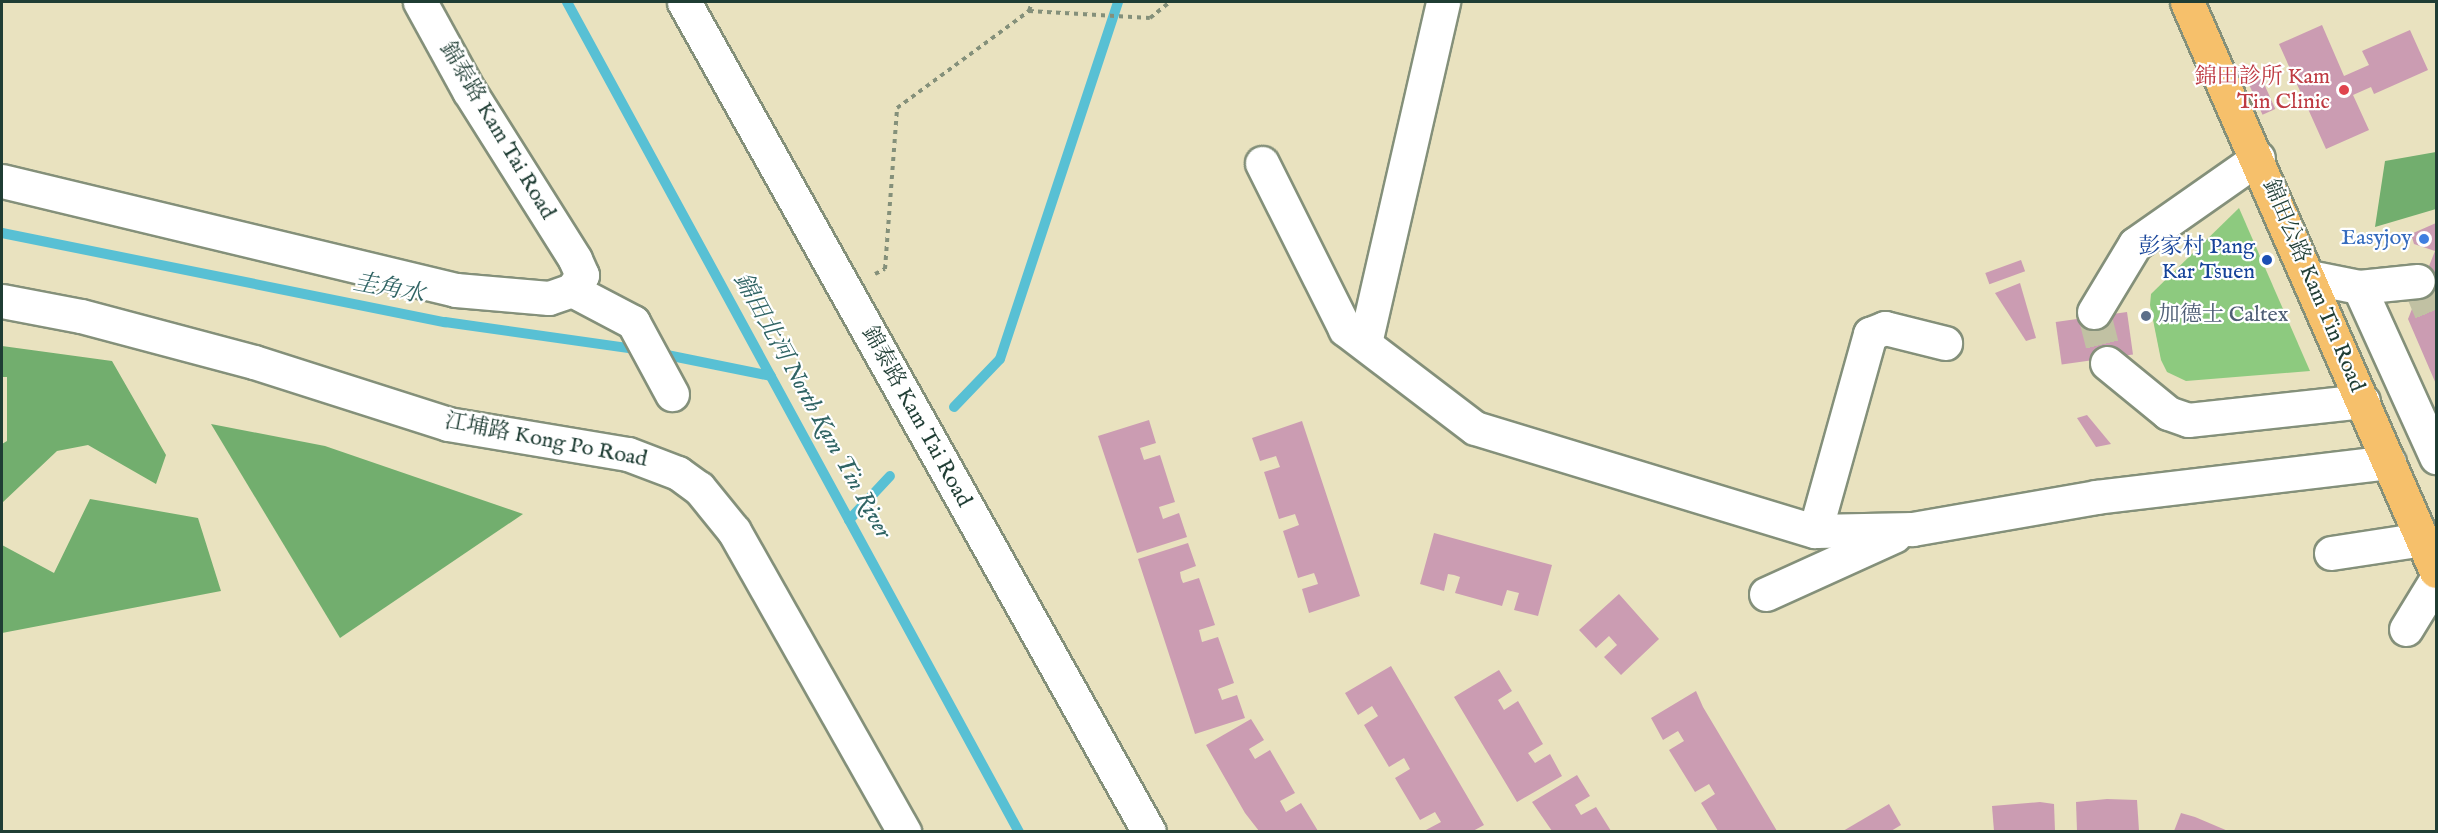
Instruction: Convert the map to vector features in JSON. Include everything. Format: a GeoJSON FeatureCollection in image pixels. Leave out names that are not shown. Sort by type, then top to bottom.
{"type":"FeatureCollection","features":[{"type":"Feature","properties":{"kind":"main road","name":"錦田公路 Kam Tin Road"},"geometry":{"type":"LineString","coordinates":[[2187,2],[2258,158],[2436,571]]}},
{"type":"Feature","properties":{"kind":"street","name":"錦泰路 Kam Tai Road"},"geometry":{"type":"LineString","coordinates":[[420,2],[574,274]]}},
{"type":"Feature","properties":{"kind":"street","name":"錦泰路 Kam Tai Road"},"geometry":{"type":"LineString","coordinates":[[684,2],[1149,831]]}},
{"type":"Feature","properties":{"kind":"street"},"geometry":{"type":"LineString","coordinates":[[1365,343],[1443,2]]}},
{"type":"Feature","properties":{"kind":"street"},"geometry":{"type":"LineString","coordinates":[[2094,312],[2135,244],[2258,158]]}},
{"type":"Feature","properties":{"kind":"street"},"geometry":{"type":"LineString","coordinates":[[1262,164],[1345,328],[1475,428],[1815,531],[1913,529],[2096,497],[2389,462]]}},
{"type":"Feature","properties":{"kind":"street"},"geometry":{"type":"LineString","coordinates":[[2,181],[456,290],[549,298],[574,274],[633,322],[672,394]]}},
{"type":"Feature","properties":{"kind":"street"},"geometry":{"type":"LineString","coordinates":[[2309,277],[2359,287],[2418,281]]}},
{"type":"Feature","properties":{"kind":"street"},"geometry":{"type":"LineString","coordinates":[[2359,287],[2436,457]]}},
{"type":"Feature","properties":{"kind":"street","name":"江埔路 Kong Po Road"},"geometry":{"type":"LineString","coordinates":[[2,301],[81,316],[254,362],[448,424],[628,454],[678,473],[699,488],[734,531],[904,831]]}},
{"type":"Feature","properties":{"kind":"street"},"geometry":{"type":"LineString","coordinates":[[1815,531],[1870,334],[1885,328],[1945,343]]}},
{"type":"Feature","properties":{"kind":"street"},"geometry":{"type":"LineString","coordinates":[[2107,363],[2168,414],[2188,420],[2363,401]]}},
{"type":"Feature","properties":{"kind":"street"},"geometry":{"type":"LineString","coordinates":[[1766,594],[1913,529]]}},
{"type":"Feature","properties":{"kind":"street"},"geometry":{"type":"LineString","coordinates":[[2331,553],[2422,539]]}},
{"type":"Feature","properties":{"kind":"street"},"geometry":{"type":"LineString","coordinates":[[2406,628],[2436,580]]}},
{"type":"Feature","properties":{"kind":"path"},"geometry":{"type":"LineString","coordinates":[[846,292],[885,269],[897,108],[1029,11],[1032,2]]}},
{"type":"Feature","properties":{"kind":"path"},"geometry":{"type":"LineString","coordinates":[[1029,11],[1150,18],[1170,2]]}},
{"type":"Feature","properties":{"kind":"green space"},"geometry":{"type":"Polygon","coordinates":[[[2436,152],[2436,209],[2375,227],[2385,161],[2436,152]]]}},
{"type":"Feature","properties":{"kind":"green space"},"geometry":{"type":"Polygon","coordinates":[[[2239,208],[2310,371],[2186,381],[2167,372],[2161,360],[2150,305],[2151,294],[2239,208]]]}},
{"type":"Feature","properties":{"kind":"green space"},"geometry":{"type":"Polygon","coordinates":[[[2,346],[112,361],[166,455],[156,484],[88,445],[57,451],[2,503],[2,444],[7,441],[7,377],[2,377],[2,346]]]}},
{"type":"Feature","properties":{"kind":"green space"},"geometry":{"type":"Polygon","coordinates":[[[211,424],[325,446],[523,514],[340,638],[211,424]]]}},
{"type":"Feature","properties":{"kind":"green space"},"geometry":{"type":"Polygon","coordinates":[[[90,499],[198,518],[221,591],[2,633],[2,545],[54,573],[90,499]]]}},
{"type":"Feature","properties":{"kind":"building","name":"錦田診所 Kam Tin Clinic"},"geometry":{"type":"Polygon","coordinates":[[[2322,25],[2344,76],[2369,65],[2362,51],[2410,30],[2428,70],[2374,94],[2371,87],[2353,95],[2369,130],[2326,149],[2279,44],[2322,25]]]}},
{"type":"Feature","properties":{"kind":"building"},"geometry":{"type":"Polygon","coordinates":[[[2257,68],[2275,109],[2263,115],[2244,74],[2257,68]]]}},
{"type":"Feature","properties":{"kind":"building"},"geometry":{"type":"Polygon","coordinates":[[[2436,223],[2436,384],[2408,319],[2435,251],[2414,244],[2411,234],[2436,223]]]}},
{"type":"Feature","properties":{"kind":"building"},"geometry":{"type":"Polygon","coordinates":[[[2021,260],[2025,271],[1989,284],[1985,273],[2021,260]]]}},
{"type":"Feature","properties":{"kind":"building"},"geometry":{"type":"Polygon","coordinates":[[[2020,283],[2036,338],[2026,341],[1995,293],[2020,283]]]}},
{"type":"Feature","properties":{"kind":"building"},"geometry":{"type":"Polygon","coordinates":[[[2127,312],[2133,355],[2062,365],[2056,322],[2127,312]]]}},
{"type":"Feature","properties":{"kind":"building"},"geometry":{"type":"Polygon","coordinates":[[[2087,415],[2111,444],[2096,447],[2077,418],[2087,415]]]}},
{"type":"Feature","properties":{"kind":"building"},"geometry":{"type":"Polygon","coordinates":[[[1149,420],[1156,443],[1140,448],[1144,460],[1160,455],[1175,502],[1159,507],[1163,519],[1179,513],[1187,537],[1137,553],[1098,436],[1149,420]]]}},
{"type":"Feature","properties":{"kind":"building"},"geometry":{"type":"Polygon","coordinates":[[[1302,421],[1360,596],[1309,613],[1302,589],[1318,584],[1314,573],[1298,578],[1283,531],[1299,525],[1295,514],[1279,519],[1264,472],[1280,467],[1276,456],[1260,461],[1252,438],[1302,421]]]}},
{"type":"Feature","properties":{"kind":"building"},"geometry":{"type":"Polygon","coordinates":[[[1434,533],[1552,565],[1538,616],[1514,610],[1519,593],[1507,590],[1502,606],[1455,593],[1460,577],[1454,575],[1448,574],[1444,591],[1420,584],[1434,533]]]}},
{"type":"Feature","properties":{"kind":"building"},"geometry":{"type":"Polygon","coordinates":[[[1188,543],[1196,566],[1180,572],[1181,578],[1183,583],[1199,578],[1215,625],[1199,630],[1202,642],[1218,637],[1234,683],[1218,689],[1222,700],[1237,695],[1245,718],[1195,734],[1138,559],[1188,543]]]}},
{"type":"Feature","properties":{"kind":"building"},"geometry":{"type":"Polygon","coordinates":[[[1619,594],[1659,639],[1621,675],[1604,657],[1617,645],[1609,636],[1596,648],[1579,630],[1619,594]]]}},
{"type":"Feature","properties":{"kind":"building"},"geometry":{"type":"Polygon","coordinates":[[[1391,666],[1484,825],[1473,831],[1424,831],[1441,822],[1435,812],[1420,820],[1395,778],[1410,769],[1404,758],[1389,767],[1364,725],[1378,716],[1372,706],[1358,715],[1345,693],[1391,666]]]}},
{"type":"Feature","properties":{"kind":"building"},"geometry":{"type":"Polygon","coordinates":[[[1499,670],[1512,691],[1498,700],[1504,710],[1518,701],[1543,744],[1528,753],[1535,763],[1550,754],[1562,776],[1517,802],[1454,697],[1499,670]]]}},
{"type":"Feature","properties":{"kind":"building"},"geometry":{"type":"Polygon","coordinates":[[[1696,691],[1703,707],[1777,831],[1718,831],[1701,803],[1715,794],[1709,784],[1695,792],[1669,750],[1684,741],[1678,731],[1663,740],[1651,718],[1696,691]]]}},
{"type":"Feature","properties":{"kind":"building"},"geometry":{"type":"Polygon","coordinates":[[[1251,719],[1264,740],[1249,749],[1255,759],[1270,750],[1295,793],[1280,801],[1286,812],[1301,803],[1318,831],[1259,831],[1245,813],[1206,745],[1251,719]]]}},
{"type":"Feature","properties":{"kind":"building"},"geometry":{"type":"Polygon","coordinates":[[[1577,775],[1590,796],[1575,805],[1581,815],[1596,807],[1611,831],[1552,831],[1532,802],[1577,775]]]}},
{"type":"Feature","properties":{"kind":"building"},"geometry":{"type":"Polygon","coordinates":[[[2107,799],[2137,800],[2139,831],[2077,831],[2076,802],[2107,799]]]}},
{"type":"Feature","properties":{"kind":"building"},"geometry":{"type":"Polygon","coordinates":[[[2040,802],[2054,804],[2055,831],[1994,831],[1992,806],[2040,802]]]}},
{"type":"Feature","properties":{"kind":"building"},"geometry":{"type":"Polygon","coordinates":[[[1889,804],[1901,825],[1891,831],[1843,831],[1889,804]]]}},
{"type":"Feature","properties":{"kind":"building"},"geometry":{"type":"Polygon","coordinates":[[[2181,813],[2195,817],[2228,831],[2174,831],[2181,813]]]}},
{"type":"Feature","properties":{"kind":"waterway","name":"錦田北河 North Kam Tin River"},"geometry":{"type":"LineString","coordinates":[[567,2],[1019,832]]}},
{"type":"Feature","properties":{"kind":"waterway"},"geometry":{"type":"LineString","coordinates":[[954,407],[1000,359],[1118,2]]}},
{"type":"Feature","properties":{"kind":"waterway","name":"圭角水"},"geometry":{"type":"LineString","coordinates":[[2,233],[445,322],[641,350]]}},
{"type":"Feature","properties":{"kind":"waterway","name":"圭角水"},"geometry":{"type":"LineString","coordinates":[[657,353],[771,376]]}},
{"type":"Feature","properties":{"kind":"waterway"},"geometry":{"type":"LineString","coordinates":[[849,520],[890,476]]}},
{"type":"Feature","properties":{"kind":"tunnel"},"geometry":{"type":"LineString","coordinates":[[2418,281],[2436,324]]}},
{"type":"Feature","properties":{"kind":"tunnel"},"geometry":{"type":"LineString","coordinates":[[2094,312],[2107,363]]}},
{"type":"Feature","properties":{"kind":"place","name":"錦田診所 Kam Tin Clinic"},"geometry":{"type":"Point","coordinates":[2344,90]}},
{"type":"Feature","properties":{"kind":"place","name":"Easyjoy"},"geometry":{"type":"Point","coordinates":[2424,239]}},
{"type":"Feature","properties":{"kind":"place","name":"彭家村 Pang Kar Tsuen"},"geometry":{"type":"Point","coordinates":[2267,260]}},
{"type":"Feature","properties":{"kind":"place","name":"加德士 Caltex"},"geometry":{"type":"Point","coordinates":[2146,316]}}]}
